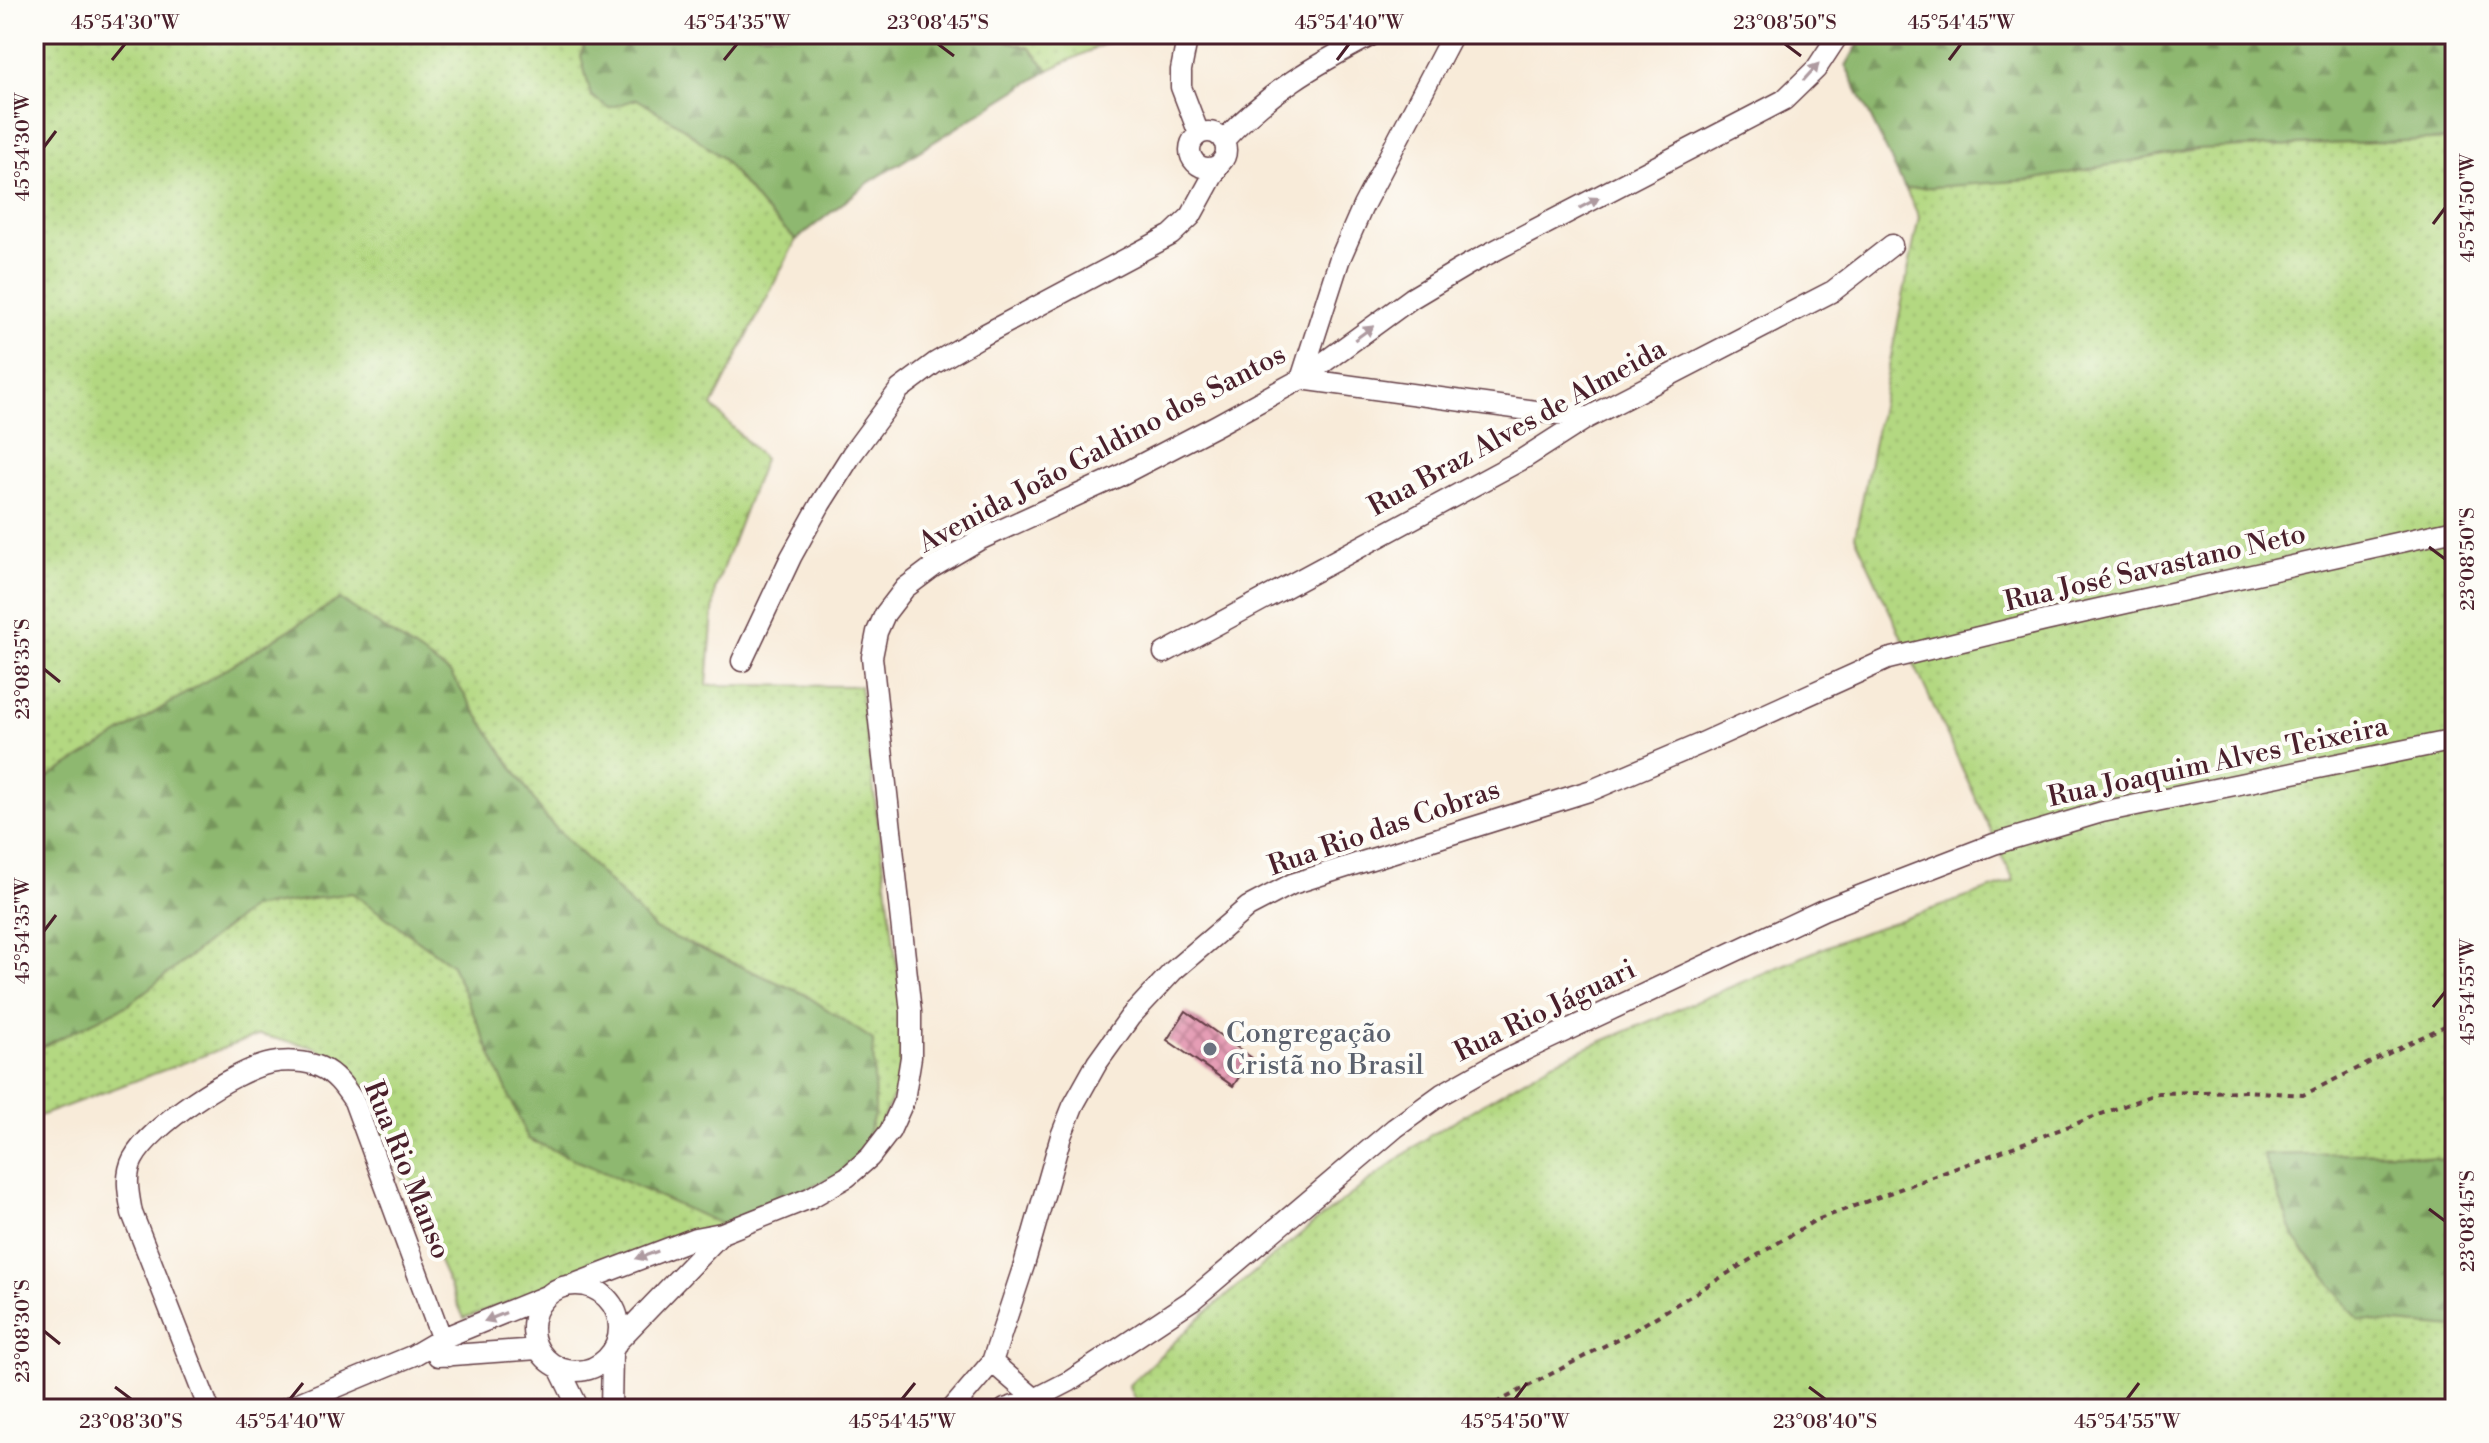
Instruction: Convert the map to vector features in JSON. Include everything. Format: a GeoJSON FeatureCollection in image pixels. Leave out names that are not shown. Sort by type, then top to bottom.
{"type":"FeatureCollection","features":[{"type":"Feature","properties":{"kind":"street"},"geometry":{"type":"LineString","coordinates":[[1188,34],[1181,87],[1199,134]]}},
{"type":"Feature","properties":{"kind":"street"},"geometry":{"type":"LineString","coordinates":[[1223,141],[1250,112],[1279,88],[1311,67],[1374,34]]}},
{"type":"Feature","properties":{"kind":"street"},"geometry":{"type":"LineString","coordinates":[[1453,34],[1363,206],[1339,261],[1301,379],[1587,418]]}},
{"type":"Feature","properties":{"kind":"street","name":"Avenida João Galdino dos Santos"},"geometry":{"type":"LineString","coordinates":[[572,1285],[695,1238],[722,1233],[810,1198],[847,1177],[870,1157],[890,1131],[904,1100],[911,1057],[911,1012],[872,657],[877,632],[885,614],[905,588],[979,540],[1117,477],[1301,379],[1412,298],[1469,264],[1784,100],[1816,69],[1839,34]]}},
{"type":"Feature","properties":{"kind":"street"},"geometry":{"type":"LineString","coordinates":[[742,661],[791,557],[821,503],[852,454],[900,389],[935,363],[978,338],[1171,235],[1185,224],[1197,206],[1226,153],[1223,141],[1210,132],[1199,134],[1191,147],[1195,162],[1197,206]]}},
{"type":"Feature","properties":{"kind":"street"},"geometry":{"type":"LineString","coordinates":[[1195,162],[1209,167],[1220,163]]}},
{"type":"Feature","properties":{"kind":"street","name":"Rua Braz Alves de Almeida"},"geometry":{"type":"LineString","coordinates":[[1164,653],[1523,459],[1587,418],[1833,291],[1892,245]]}},
{"type":"Feature","properties":{"kind":"street","name":"Rua José Savastano Neto"},"geometry":{"type":"LineString","coordinates":[[1868,666],[2007,630],[2455,530]]}},
{"type":"Feature","properties":{"kind":"street","name":"Rua Rio das Cobras"},"geometry":{"type":"LineString","coordinates":[[952,1409],[992,1362],[1061,1136],[1073,1106],[1097,1063],[1130,1017],[1173,971],[1248,907],[1292,884],[1592,790],[1868,666]]}},
{"type":"Feature","properties":{"kind":"street","name":"Rua Joaquim Alves Teixeira"},"geometry":{"type":"LineString","coordinates":[[1994,844],[2102,812],[2455,740]]}},
{"type":"Feature","properties":{"kind":"street","name":"Rua Rio Jáguari"},"geometry":{"type":"LineString","coordinates":[[1005,1409],[1035,1399],[1109,1357],[1192,1300],[1395,1128],[1442,1094],[1495,1064],[1823,910],[1994,844]]}},
{"type":"Feature","properties":{"kind":"street","name":"Rua Rio Manso"},"geometry":{"type":"LineString","coordinates":[[209,1409],[132,1213],[127,1183],[131,1161],[143,1145],[190,1104],[249,1069],[273,1062],[320,1067],[340,1080],[354,1101],[446,1347]]}},
{"type":"Feature","properties":{"kind":"street"},"geometry":{"type":"LineString","coordinates":[[546,1296],[533,1321],[533,1335],[538,1349],[559,1368],[573,1372],[588,1370],[601,1364],[722,1233]]}},
{"type":"Feature","properties":{"kind":"street"},"geometry":{"type":"LineString","coordinates":[[284,1409],[414,1355],[446,1347],[558,1288],[586,1285],[610,1300],[620,1327],[615,1347],[611,1409]]}},
{"type":"Feature","properties":{"kind":"street"},"geometry":{"type":"LineString","coordinates":[[446,1347],[538,1349]]}},
{"type":"Feature","properties":{"kind":"street"},"geometry":{"type":"LineString","coordinates":[[992,1362],[1035,1399]]}},
{"type":"Feature","properties":{"kind":"street"},"geometry":{"type":"LineString","coordinates":[[559,1368],[579,1409]]}},
{"type":"Feature","properties":{"kind":"path"},"geometry":{"type":"LineString","coordinates":[[1485,1409],[1636,1329],[1814,1221],[2158,1093],[2246,1091],[2303,1095],[2455,1021]]}},
{"type":"Feature","properties":{"kind":"green space"},"geometry":{"type":"Polygon","coordinates":[[[34,34],[1125,34],[1049,70],[868,183],[796,240],[712,406],[764,459],[715,589],[707,685],[860,686],[905,1027],[897,1090],[865,1152],[797,1198],[464,1318],[357,1076],[314,1047],[259,1035],[34,1118],[34,34]]]}},
{"type":"Feature","properties":{"kind":"green space"},"geometry":{"type":"Polygon","coordinates":[[[587,34],[987,34],[1030,48],[1049,70],[868,183],[796,240],[763,208],[722,158],[682,127],[637,99],[609,108],[591,96],[581,56],[587,34]]]}},
{"type":"Feature","properties":{"kind":"green space"},"geometry":{"type":"Polygon","coordinates":[[[1864,34],[2455,34],[2455,1409],[1140,1409],[1128,1386],[1205,1313],[1315,1222],[1429,1136],[1553,1062],[1842,940],[2014,881],[1855,536],[1919,217],[1846,66],[1864,34]]]}},
{"type":"Feature","properties":{"kind":"green space"},"geometry":{"type":"Polygon","coordinates":[[[1864,34],[2455,34],[2455,139],[2196,149],[2031,180],[1905,189],[1846,66],[1864,34]]]}},
{"type":"Feature","properties":{"kind":"green space"},"geometry":{"type":"Polygon","coordinates":[[[340,599],[450,673],[546,818],[655,929],[804,994],[873,1040],[875,1111],[858,1167],[723,1225],[528,1139],[452,965],[352,893],[251,908],[128,1005],[34,1051],[34,786],[340,599]]]}},
{"type":"Feature","properties":{"kind":"green space"},"geometry":{"type":"Polygon","coordinates":[[[2394,1152],[2455,1161],[2455,1328],[2359,1320],[2295,1239],[2263,1155],[2394,1152]]]}},
{"type":"Feature","properties":{"kind":"building","name":"Congregação Cristã no Brasil"},"geometry":{"type":"Polygon","coordinates":[[[1186,1011],[1252,1058],[1233,1086],[1167,1040],[1186,1011]]]}},
{"type":"Feature","properties":{"kind":"place","name":"Congregação Cristã no Brasil"},"geometry":{"type":"Point","coordinates":[1210,1049]}}]}
